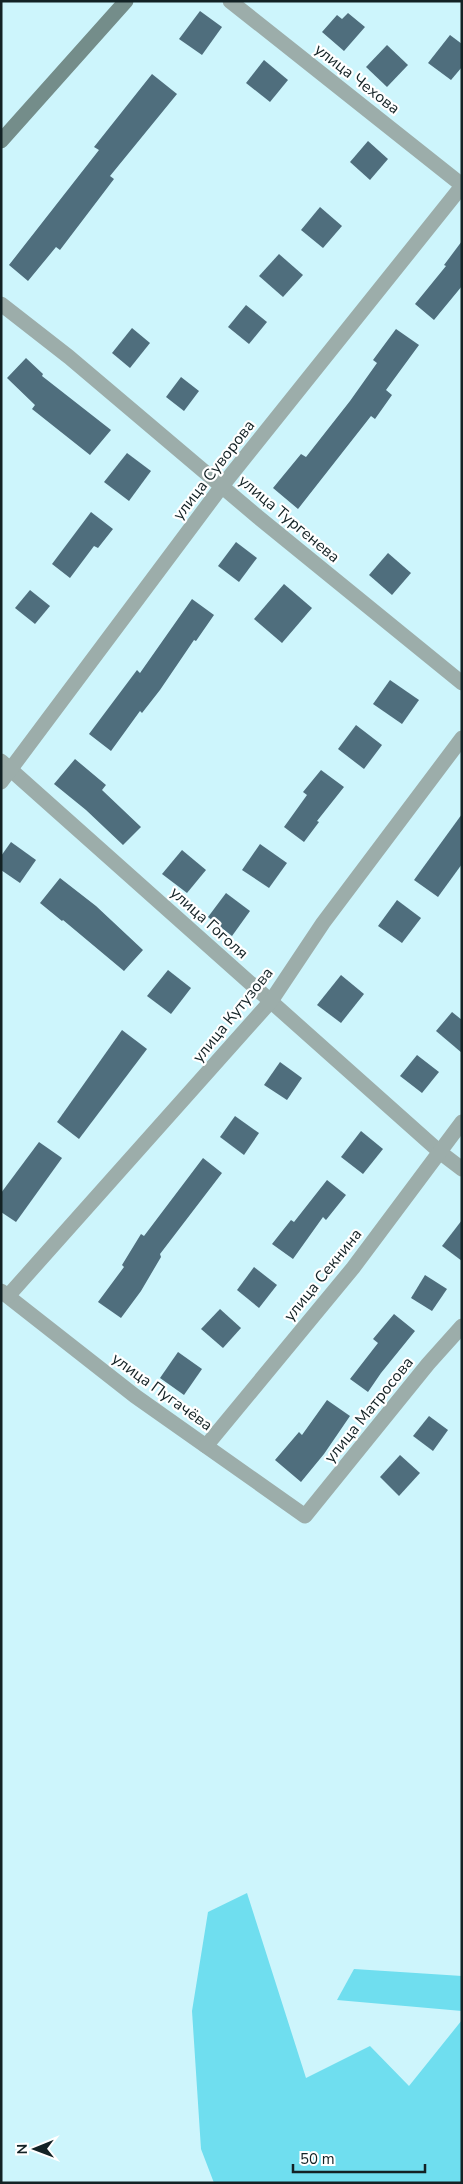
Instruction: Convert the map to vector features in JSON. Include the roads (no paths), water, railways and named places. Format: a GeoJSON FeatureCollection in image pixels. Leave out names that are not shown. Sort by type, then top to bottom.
{"type":"FeatureCollection","features":[{"type":"Feature","properties":{"kind":"main road"},"geometry":{"type":"LineString","coordinates":[[1,140],[126,1]]}},
{"type":"Feature","properties":{"kind":"street","name":"улица Чехова"},"geometry":{"type":"LineString","coordinates":[[230,1],[462,185]]}},
{"type":"Feature","properties":{"kind":"street","name":"улица Суворова"},"geometry":{"type":"LineString","coordinates":[[1,782],[6,765],[222,486],[462,185]]}},
{"type":"Feature","properties":{"kind":"street","name":"улица Тургенева"},"geometry":{"type":"LineString","coordinates":[[1,304],[69,357],[222,486],[462,683]]}},
{"type":"Feature","properties":{"kind":"street","name":"улица Кутузова"},"geometry":{"type":"LineString","coordinates":[[5,1293],[271,1001],[323,924],[462,738]]}},
{"type":"Feature","properties":{"kind":"street","name":"улица Гоголя"},"geometry":{"type":"LineString","coordinates":[[6,765],[441,1153],[462,1169]]}},
{"type":"Feature","properties":{"kind":"street","name":"улица Секнина"},"geometry":{"type":"LineString","coordinates":[[206,1446],[353,1268],[441,1153],[462,1122]]}},
{"type":"Feature","properties":{"kind":"street","name":"улица Пугачёва"},"geometry":{"type":"LineString","coordinates":[[5,1293],[135,1396],[305,1516]]}},
{"type":"Feature","properties":{"kind":"street","name":"улица Матросова"},"geometry":{"type":"LineString","coordinates":[[305,1516],[428,1364],[462,1326]]}}]}
